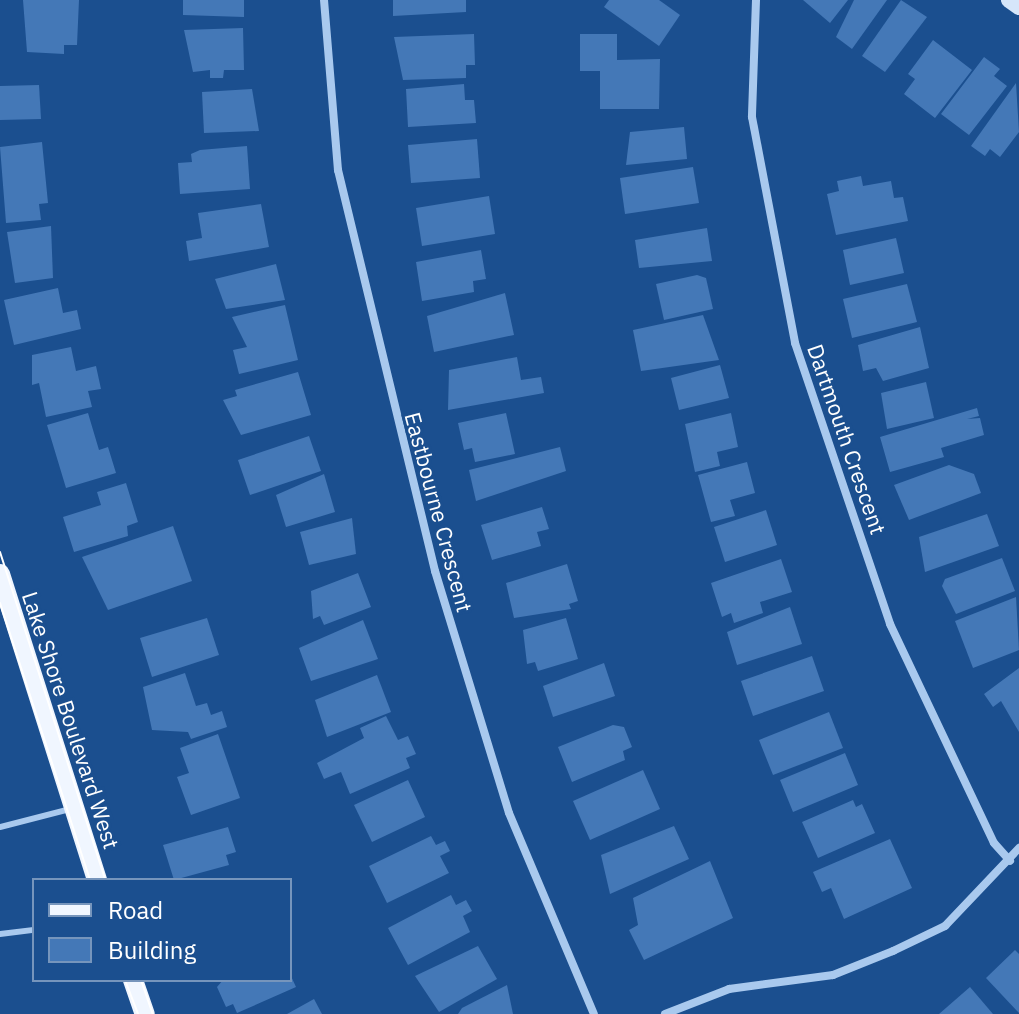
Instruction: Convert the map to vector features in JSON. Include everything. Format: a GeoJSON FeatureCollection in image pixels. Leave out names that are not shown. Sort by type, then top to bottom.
{"type":"FeatureCollection","features":[{"type":"Feature","properties":{"kind":"main road"},"geometry":{"type":"LineString","coordinates":[[1009,0],[1019,7]]}},
{"type":"Feature","properties":{"kind":"main road","name":"Lake Shore Boulevard West"},"geometry":{"type":"LineString","coordinates":[[0,574],[96,878]]}},
{"type":"Feature","properties":{"kind":"main road"},"geometry":{"type":"LineString","coordinates":[[134,982],[145,1014]]}},
{"type":"Feature","properties":{"kind":"street","name":"Eastbourne Crescent"},"geometry":{"type":"LineString","coordinates":[[324,0],[341,186],[435,571],[509,813],[594,1014]]}},
{"type":"Feature","properties":{"kind":"street","name":"Dartmouth Crescent"},"geometry":{"type":"LineString","coordinates":[[756,0],[752,117],[795,343],[890,624],[994,843],[1010,861]]}},
{"type":"Feature","properties":{"kind":"street"},"geometry":{"type":"LineString","coordinates":[[665,1014],[729,989],[833,975],[893,951],[945,926],[1010,861],[1019,848]]}},
{"type":"Feature","properties":{"kind":"lane"},"geometry":{"type":"LineString","coordinates":[[0,827],[73,809]]}},
{"type":"Feature","properties":{"kind":"lane"},"geometry":{"type":"LineString","coordinates":[[0,934],[32,930]]}},
{"type":"Feature","properties":{"kind":"building"},"geometry":{"type":"Polygon","coordinates":[[[23,0],[79,0],[77,45],[64,45],[64,54],[27,52],[23,0]]]}},
{"type":"Feature","properties":{"kind":"building"},"geometry":{"type":"Polygon","coordinates":[[[183,0],[244,0],[244,17],[183,15],[183,0]]]}},
{"type":"Feature","properties":{"kind":"building"},"geometry":{"type":"Polygon","coordinates":[[[393,0],[466,0],[466,12],[393,16],[393,0]]]}},
{"type":"Feature","properties":{"kind":"building"},"geometry":{"type":"Polygon","coordinates":[[[609,0],[659,0],[680,15],[659,46],[604,7],[609,0]]]}},
{"type":"Feature","properties":{"kind":"building"},"geometry":{"type":"Polygon","coordinates":[[[803,0],[848,0],[830,23],[803,0]]]}},
{"type":"Feature","properties":{"kind":"building"},"geometry":{"type":"Polygon","coordinates":[[[854,0],[887,0],[852,49],[836,37],[854,0]]]}},
{"type":"Feature","properties":{"kind":"building"},"geometry":{"type":"Polygon","coordinates":[[[901,0],[927,17],[885,72],[862,56],[901,0]]]}},
{"type":"Feature","properties":{"kind":"building"},"geometry":{"type":"Polygon","coordinates":[[[243,28],[244,70],[224,70],[223,78],[210,78],[210,70],[193,72],[184,30],[243,28]]]}},
{"type":"Feature","properties":{"kind":"building"},"geometry":{"type":"Polygon","coordinates":[[[474,34],[475,65],[466,65],[466,78],[403,80],[394,37],[474,34]]]}},
{"type":"Feature","properties":{"kind":"building"},"geometry":{"type":"Polygon","coordinates":[[[580,34],[617,34],[617,60],[660,59],[659,109],[600,109],[600,71],[580,71],[580,34]]]}},
{"type":"Feature","properties":{"kind":"building"},"geometry":{"type":"Polygon","coordinates":[[[933,40],[972,70],[935,118],[904,94],[915,79],[908,74],[933,40]]]}},
{"type":"Feature","properties":{"kind":"building"},"geometry":{"type":"Polygon","coordinates":[[[984,57],[1000,69],[994,76],[1007,86],[969,135],[941,114],[984,57]]]}},
{"type":"Feature","properties":{"kind":"building"},"geometry":{"type":"Polygon","coordinates":[[[1016,83],[1019,132],[1000,157],[990,149],[985,156],[971,146],[1016,83]]]}},
{"type":"Feature","properties":{"kind":"building"},"geometry":{"type":"Polygon","coordinates":[[[464,84],[465,100],[474,100],[476,123],[408,127],[406,89],[464,84]]]}},
{"type":"Feature","properties":{"kind":"building"},"geometry":{"type":"Polygon","coordinates":[[[39,85],[41,119],[0,120],[0,86],[39,85]]]}},
{"type":"Feature","properties":{"kind":"building"},"geometry":{"type":"Polygon","coordinates":[[[252,89],[259,131],[204,133],[202,92],[252,89]]]}},
{"type":"Feature","properties":{"kind":"building"},"geometry":{"type":"Polygon","coordinates":[[[684,127],[687,159],[626,165],[630,132],[684,127]]]}},
{"type":"Feature","properties":{"kind":"building"},"geometry":{"type":"Polygon","coordinates":[[[477,139],[480,178],[411,183],[408,145],[477,139]]]}},
{"type":"Feature","properties":{"kind":"building"},"geometry":{"type":"Polygon","coordinates":[[[42,142],[48,203],[39,204],[41,220],[6,223],[0,147],[42,142]]]}},
{"type":"Feature","properties":{"kind":"building"},"geometry":{"type":"Polygon","coordinates":[[[247,146],[250,189],[180,194],[178,163],[192,162],[191,154],[200,150],[247,146]]]}},
{"type":"Feature","properties":{"kind":"building"},"geometry":{"type":"Polygon","coordinates":[[[693,167],[699,203],[625,214],[620,178],[693,167]]]}},
{"type":"Feature","properties":{"kind":"building"},"geometry":{"type":"Polygon","coordinates":[[[861,176],[863,186],[891,181],[894,198],[903,197],[908,221],[836,235],[827,194],[839,191],[837,181],[861,176]]]}},
{"type":"Feature","properties":{"kind":"building"},"geometry":{"type":"Polygon","coordinates":[[[489,196],[495,234],[422,246],[416,208],[489,196]]]}},
{"type":"Feature","properties":{"kind":"building"},"geometry":{"type":"Polygon","coordinates":[[[261,204],[269,247],[189,261],[186,241],[202,238],[198,213],[261,204]]]}},
{"type":"Feature","properties":{"kind":"building"},"geometry":{"type":"Polygon","coordinates":[[[51,226],[53,278],[15,283],[7,232],[51,226]]]}},
{"type":"Feature","properties":{"kind":"building"},"geometry":{"type":"Polygon","coordinates":[[[707,228],[712,261],[639,268],[635,240],[707,228]]]}},
{"type":"Feature","properties":{"kind":"building"},"geometry":{"type":"Polygon","coordinates":[[[896,238],[904,273],[850,285],[843,250],[896,238]]]}},
{"type":"Feature","properties":{"kind":"building"},"geometry":{"type":"Polygon","coordinates":[[[481,250],[486,279],[473,281],[474,292],[422,301],[416,262],[481,250]]]}},
{"type":"Feature","properties":{"kind":"building"},"geometry":{"type":"Polygon","coordinates":[[[276,264],[285,300],[226,309],[215,279],[276,264]]]}},
{"type":"Feature","properties":{"kind":"building"},"geometry":{"type":"Polygon","coordinates":[[[697,275],[706,278],[713,309],[664,320],[656,284],[697,275]]]}},
{"type":"Feature","properties":{"kind":"building"},"geometry":{"type":"Polygon","coordinates":[[[907,284],[917,322],[852,338],[843,299],[907,284]]]}},
{"type":"Feature","properties":{"kind":"building"},"geometry":{"type":"Polygon","coordinates":[[[58,288],[63,313],[77,310],[81,329],[14,345],[4,300],[58,288]]]}},
{"type":"Feature","properties":{"kind":"building"},"geometry":{"type":"Polygon","coordinates":[[[505,293],[514,335],[434,352],[427,316],[505,293]]]}},
{"type":"Feature","properties":{"kind":"building"},"geometry":{"type":"Polygon","coordinates":[[[285,305],[298,360],[239,374],[233,350],[247,347],[232,317],[285,305]]]}},
{"type":"Feature","properties":{"kind":"building"},"geometry":{"type":"Polygon","coordinates":[[[703,315],[719,360],[641,371],[633,330],[703,315]]]}},
{"type":"Feature","properties":{"kind":"building"},"geometry":{"type":"Polygon","coordinates":[[[920,327],[929,368],[883,381],[876,368],[863,371],[858,345],[920,327]]]}},
{"type":"Feature","properties":{"kind":"building"},"geometry":{"type":"Polygon","coordinates":[[[71,347],[76,371],[96,366],[101,389],[88,391],[92,407],[46,417],[39,383],[32,385],[32,355],[71,347]]]}},
{"type":"Feature","properties":{"kind":"building"},"geometry":{"type":"Polygon","coordinates":[[[517,357],[521,380],[541,377],[544,393],[448,410],[449,370],[517,357]]]}},
{"type":"Feature","properties":{"kind":"building"},"geometry":{"type":"Polygon","coordinates":[[[720,365],[729,398],[679,410],[671,378],[720,365]]]}},
{"type":"Feature","properties":{"kind":"building"},"geometry":{"type":"Polygon","coordinates":[[[298,372],[311,415],[241,435],[223,400],[237,396],[235,390],[298,372]]]}},
{"type":"Feature","properties":{"kind":"building"},"geometry":{"type":"Polygon","coordinates":[[[926,382],[934,418],[887,429],[881,393],[926,382]]]}},
{"type":"Feature","properties":{"kind":"building"},"geometry":{"type":"Polygon","coordinates":[[[977,408],[979,416],[967,419],[980,418],[984,435],[941,448],[944,457],[890,472],[880,437],[977,408]]]}},
{"type":"Feature","properties":{"kind":"building"},"geometry":{"type":"Polygon","coordinates":[[[88,413],[99,450],[108,447],[116,473],[66,488],[47,425],[88,413]]]}},
{"type":"Feature","properties":{"kind":"building"},"geometry":{"type":"Polygon","coordinates":[[[506,413],[515,454],[475,462],[472,448],[464,450],[458,423],[506,413]]]}},
{"type":"Feature","properties":{"kind":"building"},"geometry":{"type":"Polygon","coordinates":[[[731,413],[738,447],[717,452],[720,466],[695,472],[685,424],[731,413]]]}},
{"type":"Feature","properties":{"kind":"building"},"geometry":{"type":"Polygon","coordinates":[[[309,436],[321,471],[250,495],[238,460],[309,436]]]}},
{"type":"Feature","properties":{"kind":"building"},"geometry":{"type":"Polygon","coordinates":[[[560,447],[566,471],[476,501],[469,470],[560,447]]]}},
{"type":"Feature","properties":{"kind":"building"},"geometry":{"type":"Polygon","coordinates":[[[747,462],[755,493],[730,500],[735,516],[711,522],[698,475],[747,462]]]}},
{"type":"Feature","properties":{"kind":"building"},"geometry":{"type":"Polygon","coordinates":[[[949,465],[974,474],[981,493],[909,520],[894,485],[949,465]]]}},
{"type":"Feature","properties":{"kind":"building"},"geometry":{"type":"Polygon","coordinates":[[[324,474],[335,512],[286,527],[276,495],[324,474]]]}},
{"type":"Feature","properties":{"kind":"building"},"geometry":{"type":"Polygon","coordinates":[[[126,483],[138,522],[127,526],[128,536],[74,552],[63,517],[101,505],[97,492],[126,483]]]}},
{"type":"Feature","properties":{"kind":"building"},"geometry":{"type":"Polygon","coordinates":[[[542,507],[549,529],[537,532],[541,546],[492,560],[481,525],[542,507]]]}},
{"type":"Feature","properties":{"kind":"building"},"geometry":{"type":"Polygon","coordinates":[[[766,510],[777,545],[725,562],[714,527],[766,510]]]}},
{"type":"Feature","properties":{"kind":"building"},"geometry":{"type":"Polygon","coordinates":[[[987,514],[999,546],[925,572],[919,537],[987,514]]]}},
{"type":"Feature","properties":{"kind":"building"},"geometry":{"type":"Polygon","coordinates":[[[352,518],[356,554],[309,565],[300,532],[352,518]]]}},
{"type":"Feature","properties":{"kind":"building"},"geometry":{"type":"Polygon","coordinates":[[[173,526],[192,581],[108,610],[82,557],[173,526]]]}},
{"type":"Feature","properties":{"kind":"building"},"geometry":{"type":"Polygon","coordinates":[[[1002,558],[1015,591],[956,614],[942,586],[945,579],[1002,558]]]}},
{"type":"Feature","properties":{"kind":"building"},"geometry":{"type":"Polygon","coordinates":[[[781,559],[792,592],[760,602],[763,613],[734,623],[731,613],[722,617],[711,583],[781,559]]]}},
{"type":"Feature","properties":{"kind":"building"},"geometry":{"type":"Polygon","coordinates":[[[567,564],[578,601],[569,604],[571,609],[514,618],[506,583],[567,564]]]}},
{"type":"Feature","properties":{"kind":"building"},"geometry":{"type":"Polygon","coordinates":[[[358,573],[371,607],[324,625],[320,616],[313,619],[311,591],[358,573]]]}},
{"type":"Feature","properties":{"kind":"building"},"geometry":{"type":"Polygon","coordinates":[[[1016,597],[1019,650],[973,668],[955,621],[1016,597]]]}},
{"type":"Feature","properties":{"kind":"building"},"geometry":{"type":"Polygon","coordinates":[[[790,607],[802,644],[737,665],[727,632],[790,607]]]}},
{"type":"Feature","properties":{"kind":"building"},"geometry":{"type":"Polygon","coordinates":[[[207,618],[219,655],[152,677],[140,638],[207,618]]]}},
{"type":"Feature","properties":{"kind":"building"},"geometry":{"type":"Polygon","coordinates":[[[566,618],[578,659],[538,671],[535,662],[527,664],[523,630],[566,618]]]}},
{"type":"Feature","properties":{"kind":"building"},"geometry":{"type":"Polygon","coordinates":[[[363,620],[378,659],[311,681],[299,648],[363,620]]]}},
{"type":"Feature","properties":{"kind":"building"},"geometry":{"type":"Polygon","coordinates":[[[812,656],[824,691],[753,716],[741,681],[812,656]]]}},
{"type":"Feature","properties":{"kind":"building"},"geometry":{"type":"Polygon","coordinates":[[[604,663],[615,696],[553,717],[543,686],[604,663]]]}},
{"type":"Feature","properties":{"kind":"building"},"geometry":{"type":"Polygon","coordinates":[[[1019,668],[1019,732],[1001,701],[993,707],[984,694],[1019,668]]]}},
{"type":"Feature","properties":{"kind":"building"},"geometry":{"type":"Polygon","coordinates":[[[185,673],[196,706],[207,703],[211,715],[222,711],[227,727],[191,739],[188,732],[152,730],[143,687],[185,673]]]}},
{"type":"Feature","properties":{"kind":"building"},"geometry":{"type":"Polygon","coordinates":[[[377,675],[391,712],[327,737],[315,700],[377,675]]]}},
{"type":"Feature","properties":{"kind":"building"},"geometry":{"type":"Polygon","coordinates":[[[829,712],[843,748],[773,775],[759,740],[829,712]]]}},
{"type":"Feature","properties":{"kind":"building"},"geometry":{"type":"Polygon","coordinates":[[[386,716],[398,740],[408,736],[416,754],[406,758],[410,768],[350,794],[341,772],[324,779],[317,763],[364,738],[360,728],[386,716]]]}},
{"type":"Feature","properties":{"kind":"building"},"geometry":{"type":"Polygon","coordinates":[[[613,725],[624,727],[632,747],[623,751],[625,760],[572,782],[558,747],[613,725]]]}},
{"type":"Feature","properties":{"kind":"building"},"geometry":{"type":"Polygon","coordinates":[[[218,734],[240,798],[191,815],[177,777],[189,773],[180,748],[218,734]]]}},
{"type":"Feature","properties":{"kind":"building"},"geometry":{"type":"Polygon","coordinates":[[[845,753],[858,785],[793,812],[780,780],[845,753]]]}},
{"type":"Feature","properties":{"kind":"building"},"geometry":{"type":"Polygon","coordinates":[[[643,770],[660,809],[590,840],[573,801],[643,770]]]}},
{"type":"Feature","properties":{"kind":"building"},"geometry":{"type":"Polygon","coordinates":[[[408,780],[425,817],[372,842],[354,805],[408,780]]]}},
{"type":"Feature","properties":{"kind":"building"},"geometry":{"type":"Polygon","coordinates":[[[853,800],[856,807],[862,804],[875,833],[818,858],[802,822],[853,800]]]}},
{"type":"Feature","properties":{"kind":"building"},"geometry":{"type":"Polygon","coordinates":[[[674,826],[689,859],[610,894],[601,855],[674,826]]]}},
{"type":"Feature","properties":{"kind":"building"},"geometry":{"type":"Polygon","coordinates":[[[228,827],[236,852],[226,855],[229,865],[173,878],[163,845],[228,827]]]}},
{"type":"Feature","properties":{"kind":"building"},"geometry":{"type":"Polygon","coordinates":[[[431,836],[436,845],[445,841],[450,851],[440,856],[449,873],[387,903],[369,866],[431,836]]]}},
{"type":"Feature","properties":{"kind":"building"},"geometry":{"type":"Polygon","coordinates":[[[890,839],[912,888],[844,919],[831,888],[822,892],[813,872],[890,839]]]}},
{"type":"Feature","properties":{"kind":"building"},"geometry":{"type":"Polygon","coordinates":[[[710,861],[733,918],[644,960],[629,930],[638,925],[633,898],[710,861]]]}},
{"type":"Feature","properties":{"kind":"building"},"geometry":{"type":"Polygon","coordinates":[[[451,895],[456,905],[466,900],[472,911],[463,916],[470,932],[408,965],[388,928],[451,895]]]}},
{"type":"Feature","properties":{"kind":"building"},"geometry":{"type":"Polygon","coordinates":[[[478,946],[497,979],[439,1012],[415,976],[478,946]]]}},
{"type":"Feature","properties":{"kind":"building"},"geometry":{"type":"Polygon","coordinates":[[[1015,950],[1019,954],[1019,1013],[986,978],[1015,950]]]}},
{"type":"Feature","properties":{"kind":"building"},"geometry":{"type":"Polygon","coordinates":[[[292,978],[296,987],[237,1013],[233,1004],[226,1007],[217,987],[221,982],[292,982],[292,978]]]}},
{"type":"Feature","properties":{"kind":"building"},"geometry":{"type":"Polygon","coordinates":[[[507,985],[513,1014],[458,1014],[462,1008],[507,985]]]}},
{"type":"Feature","properties":{"kind":"building"},"geometry":{"type":"Polygon","coordinates":[[[970,987],[993,1014],[939,1014],[970,987]]]}},
{"type":"Feature","properties":{"kind":"building"},"geometry":{"type":"Polygon","coordinates":[[[314,999],[322,1014],[287,1014],[314,999]]]}},
{"type":"Feature","properties":{"kind":"tram line"},"geometry":{"type":"LineString","coordinates":[[0,552],[104,878]]}},
{"type":"Feature","properties":{"kind":"tram line"},"geometry":{"type":"LineString","coordinates":[[0,603],[89,878]]}},
{"type":"Feature","properties":{"kind":"tram line"},"geometry":{"type":"LineString","coordinates":[[126,982],[138,1014]]}},
{"type":"Feature","properties":{"kind":"tram line"},"geometry":{"type":"LineString","coordinates":[[142,982],[153,1014]]}}]}
